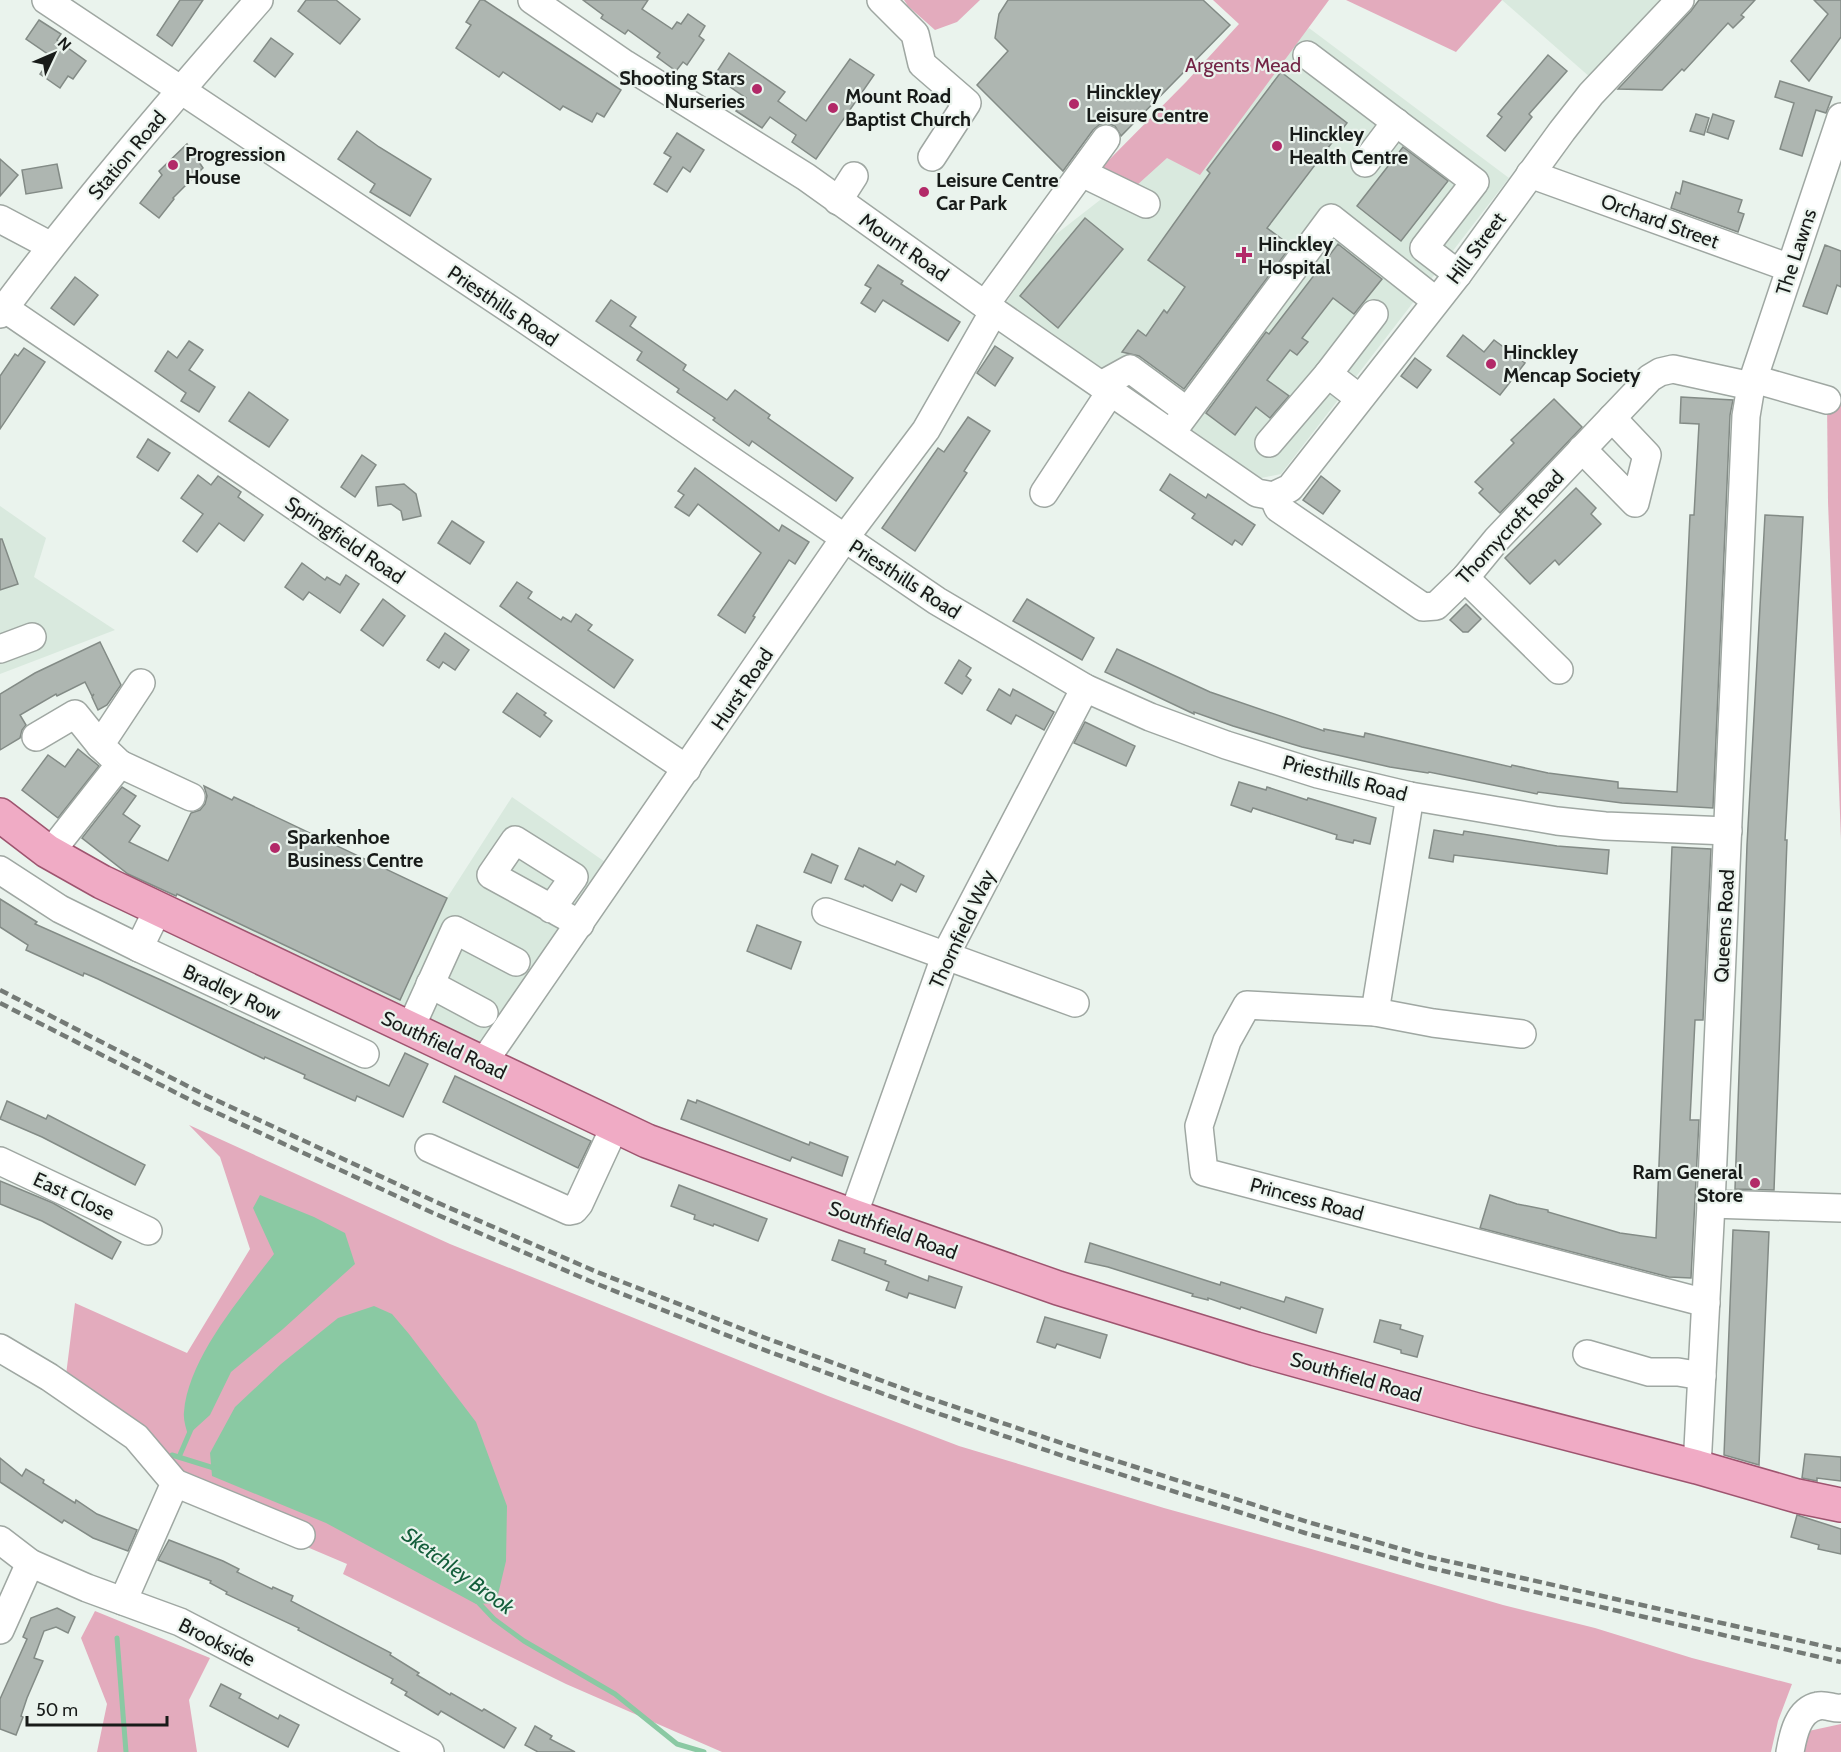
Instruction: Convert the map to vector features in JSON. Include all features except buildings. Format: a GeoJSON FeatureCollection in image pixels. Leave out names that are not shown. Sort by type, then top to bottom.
{"type":"FeatureCollection","features":[{"type":"Feature","properties":{"kind":"main road","name":"Southfield Road"},"geometry":{"type":"LineString","coordinates":[[0,815],[50,853],[158,909],[664,1148],[1058,1288],[1156,1319],[1365,1380],[1697,1467],[1797,1496],[1841,1505]]}},
{"type":"Feature","properties":{"kind":"street","name":"Priesthills Road"},"geometry":{"type":"LineString","coordinates":[[46,0],[514,312],[844,539],[969,621],[1085,688],[1150,717],[1226,745],[1318,774],[1410,796],[1557,821],[1605,826],[1728,831]]}},
{"type":"Feature","properties":{"kind":"street","name":"Station Road"},"geometry":{"type":"LineString","coordinates":[[2,311],[51,246],[181,90],[260,0]]}},
{"type":"Feature","properties":{"kind":"street","name":"Mount Road"},"geometry":{"type":"LineString","coordinates":[[532,0],[625,64],[806,177],[989,308],[1106,388],[1179,422],[1257,493],[1274,496]]}},
{"type":"Feature","properties":{"kind":"street"},"geometry":{"type":"LineString","coordinates":[[881,0],[915,34],[922,64],[967,103],[932,157]]}},
{"type":"Feature","properties":{"kind":"street","name":"Hill Street"},"geometry":{"type":"LineString","coordinates":[[1274,496],[1290,488],[1458,274],[1530,174],[1599,85],[1680,0]]}},
{"type":"Feature","properties":{"kind":"street"},"geometry":{"type":"LineString","coordinates":[[1307,55],[1475,182],[1425,248],[1458,274]]}},
{"type":"Feature","properties":{"kind":"street","name":"The Lawns"},"geometry":{"type":"LineString","coordinates":[[1753,382],[1841,117]]}},
{"type":"Feature","properties":{"kind":"street"},"geometry":{"type":"LineString","coordinates":[[1365,163],[1396,122]]}},
{"type":"Feature","properties":{"kind":"street","name":"Hurst Road"},"geometry":{"type":"LineString","coordinates":[[483,1063],[844,539],[926,430],[1017,258],[1106,139]]}},
{"type":"Feature","properties":{"kind":"street"},"geometry":{"type":"LineString","coordinates":[[1082,173],[1146,204]]}},
{"type":"Feature","properties":{"kind":"street","name":"Orchard Street"},"geometry":{"type":"LineString","coordinates":[[1530,174],[1790,268]]}},
{"type":"Feature","properties":{"kind":"street"},"geometry":{"type":"LineString","coordinates":[[838,201],[854,176]]}},
{"type":"Feature","properties":{"kind":"street"},"geometry":{"type":"LineString","coordinates":[[1179,422],[1331,218],[1436,301]]}},
{"type":"Feature","properties":{"kind":"street"},"geometry":{"type":"LineString","coordinates":[[0,219],[51,246]]}},
{"type":"Feature","properties":{"kind":"street","name":"Springfield Road"},"geometry":{"type":"LineString","coordinates":[[2,311],[687,769]]}},
{"type":"Feature","properties":{"kind":"street"},"geometry":{"type":"LineString","coordinates":[[1269,443],[1328,374],[1374,314]]}},
{"type":"Feature","properties":{"kind":"street","name":"Thornycroft Road"},"geometry":{"type":"LineString","coordinates":[[1274,496],[1278,508],[1423,607],[1436,606],[1465,578],[1497,539],[1582,449],[1650,378],[1660,372],[1673,369],[1753,382],[1827,400]]}},
{"type":"Feature","properties":{"kind":"street"},"geometry":{"type":"LineString","coordinates":[[1328,374],[1359,398]]}},
{"type":"Feature","properties":{"kind":"street","name":"Queens Road"},"geometry":{"type":"LineString","coordinates":[[1697,1467],[1746,416],[1753,382]]}},
{"type":"Feature","properties":{"kind":"street"},"geometry":{"type":"LineString","coordinates":[[1044,493],[1106,388]]}},
{"type":"Feature","properties":{"kind":"street"},"geometry":{"type":"LineString","coordinates":[[1582,449],[1635,503],[1647,455],[1612,418]]}},
{"type":"Feature","properties":{"kind":"street"},"geometry":{"type":"LineString","coordinates":[[1465,578],[1559,670]]}},
{"type":"Feature","properties":{"kind":"street"},"geometry":{"type":"LineString","coordinates":[[0,649],[32,637]]}},
{"type":"Feature","properties":{"kind":"street"},"geometry":{"type":"LineString","coordinates":[[100,745],[141,683]]}},
{"type":"Feature","properties":{"kind":"street","name":"Thornfield Way"},"geometry":{"type":"LineString","coordinates":[[853,1216],[946,954],[1085,688]]}},
{"type":"Feature","properties":{"kind":"street"},"geometry":{"type":"LineString","coordinates":[[36,737],[75,714],[100,745],[120,764],[191,797]]}},
{"type":"Feature","properties":{"kind":"street"},"geometry":{"type":"LineString","coordinates":[[50,853],[120,764]]}},
{"type":"Feature","properties":{"kind":"street"},"geometry":{"type":"LineString","coordinates":[[1375,1012],[1410,796]]}},
{"type":"Feature","properties":{"kind":"street","name":"Bradley Row"},"geometry":{"type":"LineString","coordinates":[[0,870],[60,909],[365,1054]]}},
{"type":"Feature","properties":{"kind":"street"},"geometry":{"type":"LineString","coordinates":[[139,948],[158,909]]}},
{"type":"Feature","properties":{"kind":"street"},"geometry":{"type":"LineString","coordinates":[[551,909],[580,924]]}},
{"type":"Feature","properties":{"kind":"street"},"geometry":{"type":"LineString","coordinates":[[826,912],[1075,1003]]}},
{"type":"Feature","properties":{"kind":"street"},"geometry":{"type":"LineString","coordinates":[[410,1029],[455,930],[516,962]]}},
{"type":"Feature","properties":{"kind":"street"},"geometry":{"type":"LineString","coordinates":[[430,984],[484,1013]]}},
{"type":"Feature","properties":{"kind":"street","name":"Princess Road"},"geometry":{"type":"LineString","coordinates":[[1522,1034],[1433,1023],[1375,1012],[1247,1005],[1227,1041],[1199,1126],[1204,1172],[1706,1303]]}},
{"type":"Feature","properties":{"kind":"street"},"geometry":{"type":"LineString","coordinates":[[429,1148],[569,1211],[574,1210],[579,1204],[615,1125]]}},
{"type":"Feature","properties":{"kind":"street","name":"East Close"},"geometry":{"type":"LineString","coordinates":[[0,1161],[148,1231]]}},
{"type":"Feature","properties":{"kind":"street"},"geometry":{"type":"LineString","coordinates":[[1711,1204],[1841,1208]]}},
{"type":"Feature","properties":{"kind":"street"},"geometry":{"type":"LineString","coordinates":[[0,1348],[49,1377],[136,1437],[175,1483],[301,1535]]}},
{"type":"Feature","properties":{"kind":"street"},"geometry":{"type":"LineString","coordinates":[[1587,1354],[1649,1372],[1678,1372],[1702,1376]]}},
{"type":"Feature","properties":{"kind":"street"},"geometry":{"type":"LineString","coordinates":[[123,1601],[175,1483]]}},
{"type":"Feature","properties":{"kind":"street","name":"Brookside"},"geometry":{"type":"LineString","coordinates":[[0,1540],[30,1563],[87,1588],[180,1622],[397,1745],[430,1752]]}},
{"type":"Feature","properties":{"kind":"street"},"geometry":{"type":"LineString","coordinates":[[0,1630],[30,1563]]}},
{"type":"Feature","properties":{"kind":"street"},"geometry":{"type":"LineString","coordinates":[[1790,1752],[1794,1734],[1803,1714],[1818,1705],[1841,1708]]}},
{"type":"Feature","properties":{"kind":"shaded area"},"geometry":{"type":"Polygon","coordinates":[[[1502,0],[1680,0],[1599,85],[1502,0]]]}},
{"type":"Feature","properties":{"kind":"shaded area","name":"Hinckley Hospital"},"geometry":{"type":"Polygon","coordinates":[[[1309,28],[1509,178],[1281,474],[1261,478],[1005,304],[1050,239],[1231,98],[1309,28]]]}},
{"type":"Feature","properties":{"kind":"shaded area"},"geometry":{"type":"Polygon","coordinates":[[[0,506],[46,538],[34,577],[115,630],[0,674],[0,506]]]}},
{"type":"Feature","properties":{"kind":"shaded area"},"geometry":{"type":"Polygon","coordinates":[[[234,797],[447,898],[512,797],[608,864],[485,1051],[182,909],[234,797]]]}},
{"type":"Feature","properties":{"kind":"green space"},"geometry":{"type":"Polygon","coordinates":[[[904,0],[980,0],[957,22],[935,30],[904,0]]]}},
{"type":"Feature","properties":{"kind":"green space","name":"Argents Mead"},"geometry":{"type":"Polygon","coordinates":[[[1213,0],[1329,0],[1200,175],[1167,158],[1136,186],[1101,168],[1186,82],[1239,24],[1213,0]]]}},
{"type":"Feature","properties":{"kind":"green space"},"geometry":{"type":"Polygon","coordinates":[[[1346,0],[1502,0],[1456,52],[1346,0]]]}},
{"type":"Feature","properties":{"kind":"green space"},"geometry":{"type":"Polygon","coordinates":[[[1841,399],[1841,840],[1828,502],[1827,400],[1841,399]]]}},
{"type":"Feature","properties":{"kind":"green space"},"geometry":{"type":"Polygon","coordinates":[[[189,1125],[450,1244],[828,1396],[959,1446],[1164,1508],[1503,1605],[1595,1628],[1692,1658],[1792,1684],[1778,1721],[1771,1752],[722,1752],[566,1684],[343,1574],[347,1564],[180,1493],[65,1383],[75,1303],[187,1353],[250,1249],[220,1157],[189,1125]]]}},
{"type":"Feature","properties":{"kind":"green space"},"geometry":{"type":"Polygon","coordinates":[[[95,1611],[210,1658],[189,1700],[197,1752],[97,1752],[107,1704],[81,1638],[95,1611]]]}},
{"type":"Feature","properties":{"kind":"green space"},"geometry":{"type":"Polygon","coordinates":[[[1841,1724],[1841,1752],[1801,1752],[1804,1732],[1841,1724]]]}},
{"type":"Feature","properties":{"kind":"water"},"geometry":{"type":"Polygon","coordinates":[[[260,1195],[314,1217],[345,1233],[355,1264],[231,1372],[210,1415],[188,1435],[184,1412],[195,1370],[219,1328],[274,1254],[253,1208],[260,1195]]]}},
{"type":"Feature","properties":{"kind":"water"},"geometry":{"type":"Polygon","coordinates":[[[374,1306],[392,1314],[476,1422],[507,1506],[506,1561],[496,1603],[476,1604],[326,1523],[212,1476],[210,1453],[235,1407],[281,1364],[338,1318],[374,1306]]]}},
{"type":"Feature","properties":{"kind":"waterway"},"geometry":{"type":"LineString","coordinates":[[179,1457],[192,1427]]}},
{"type":"Feature","properties":{"kind":"waterway","name":"Sketchley Brook"},"geometry":{"type":"LineString","coordinates":[[172,1455],[217,1469]]}},
{"type":"Feature","properties":{"kind":"waterway","name":"Sketchley Brook"},"geometry":{"type":"LineString","coordinates":[[475,1599],[494,1619],[524,1641],[615,1694],[677,1744],[704,1752]]}},
{"type":"Feature","properties":{"kind":"waterway"},"geometry":{"type":"LineString","coordinates":[[117,1638],[126,1752]]}},
{"type":"Feature","properties":{"kind":"railway"},"geometry":{"type":"LineString","coordinates":[[0,990],[205,1095],[436,1202],[597,1272],[763,1337],[926,1397],[1076,1448],[1308,1522],[1425,1556],[1841,1650]]}},
{"type":"Feature","properties":{"kind":"railway"},"geometry":{"type":"LineString","coordinates":[[0,1003],[200,1105],[431,1212],[592,1282],[759,1348],[922,1408],[1072,1459],[1305,1533],[1422,1566],[1841,1662]]}},
{"type":"Feature","properties":{"kind":"place","name":"Shooting Stars Nurseries"},"geometry":{"type":"Point","coordinates":[757,89]}},
{"type":"Feature","properties":{"kind":"place","name":"Hinckley Leisure Centre"},"geometry":{"type":"Point","coordinates":[1074,104]}},
{"type":"Feature","properties":{"kind":"place","name":"Mount Road Baptist Church"},"geometry":{"type":"Point","coordinates":[833,108]}},
{"type":"Feature","properties":{"kind":"place","name":"Hinckley Health Centre"},"geometry":{"type":"Point","coordinates":[1277,146]}},
{"type":"Feature","properties":{"kind":"place","name":"Progression House"},"geometry":{"type":"Point","coordinates":[173,165]}},
{"type":"Feature","properties":{"kind":"place","name":"Leisure Centre Car Park"},"geometry":{"type":"Point","coordinates":[924,192]}},
{"type":"Feature","properties":{"kind":"place","name":"Hinckley Hospital"},"geometry":{"type":"Point","coordinates":[1244,255]}},
{"type":"Feature","properties":{"kind":"place","name":"Hinckley Mencap Society"},"geometry":{"type":"Point","coordinates":[1491,364]}},
{"type":"Feature","properties":{"kind":"place","name":"Sparkenhoe Business Centre"},"geometry":{"type":"Point","coordinates":[275,848]}},
{"type":"Feature","properties":{"kind":"place","name":"Ram General Store"},"geometry":{"type":"Point","coordinates":[1755,1183]}}]}
